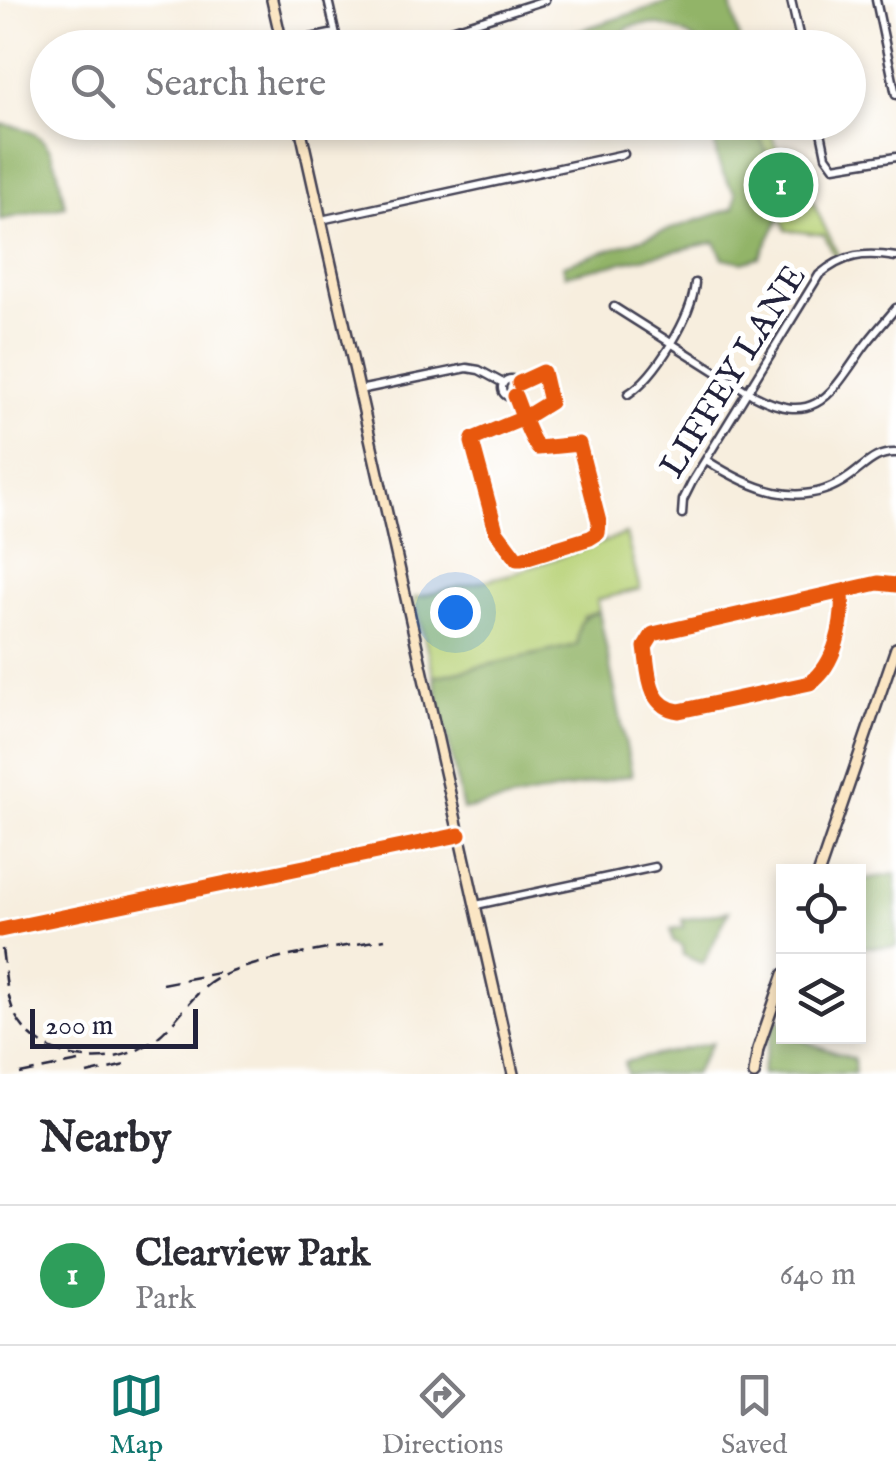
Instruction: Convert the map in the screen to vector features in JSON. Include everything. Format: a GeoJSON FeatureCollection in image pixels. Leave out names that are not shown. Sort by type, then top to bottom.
{"type":"FeatureCollection","features":[{"type":"Feature","properties":{"kind":"main road"},"geometry":{"type":"LineString","coordinates":[[272,0],[279,30]]}},
{"type":"Feature","properties":{"kind":"main road"},"geometry":{"type":"LineString","coordinates":[[304,140],[513,1074]]}},
{"type":"Feature","properties":{"kind":"main road"},"geometry":{"type":"LineString","coordinates":[[822,864],[894,664],[896,648]]}},
{"type":"Feature","properties":{"kind":"main road"},"geometry":{"type":"LineString","coordinates":[[754,1074],[758,1048],[776,997]]}},
{"type":"Feature","properties":{"kind":"street"},"geometry":{"type":"LineString","coordinates":[[328,0],[334,30]]}},
{"type":"Feature","properties":{"kind":"street"},"geometry":{"type":"LineString","coordinates":[[451,30],[545,0]]}},
{"type":"Feature","properties":{"kind":"street"},"geometry":{"type":"LineString","coordinates":[[791,0],[798,30]]}},
{"type":"Feature","properties":{"kind":"street"},"geometry":{"type":"LineString","coordinates":[[876,0],[893,66],[896,95]]}},
{"type":"Feature","properties":{"kind":"street"},"geometry":{"type":"LineString","coordinates":[[823,140],[826,156],[834,167],[896,157]]}},
{"type":"Feature","properties":{"kind":"street"},"geometry":{"type":"LineString","coordinates":[[321,220],[624,154]]}},
{"type":"Feature","properties":{"kind":"street","name":"LIFFEY LANE"},"geometry":{"type":"LineString","coordinates":[[682,514],[683,500],[819,275],[856,254],[896,256]]}},
{"type":"Feature","properties":{"kind":"street"},"geometry":{"type":"LineString","coordinates":[[628,394],[645,383],[669,344],[694,300],[695,283]]}},
{"type":"Feature","properties":{"kind":"street"},"geometry":{"type":"LineString","coordinates":[[614,307],[747,392],[779,407],[817,402],[839,386],[876,330],[896,308]]}},
{"type":"Feature","properties":{"kind":"street"},"geometry":{"type":"LineString","coordinates":[[359,390],[467,368],[480,370],[503,383]]}},
{"type":"Feature","properties":{"kind":"street"},"geometry":{"type":"LineString","coordinates":[[503,383],[510,378],[519,382],[543,372],[550,402],[524,418],[472,442],[496,531],[521,559],[590,538],[598,533],[600,522],[578,444],[538,448],[524,418],[516,396],[519,382]]}},
{"type":"Feature","properties":{"kind":"street"},"geometry":{"type":"LineString","coordinates":[[503,383],[504,394],[516,396]]}},
{"type":"Feature","properties":{"kind":"street"},"geometry":{"type":"LineString","coordinates":[[706,460],[754,488],[804,494],[844,481],[878,456],[896,454]]}},
{"type":"Feature","properties":{"kind":"street"},"geometry":{"type":"LineString","coordinates":[[842,592],[844,616],[826,672],[810,683],[679,710],[665,709],[658,703],[651,688],[645,646],[653,634],[842,592],[878,584],[896,585]]}},
{"type":"Feature","properties":{"kind":"street"},"geometry":{"type":"LineString","coordinates":[[0,930],[458,835]]}},
{"type":"Feature","properties":{"kind":"street"},"geometry":{"type":"LineString","coordinates":[[474,906],[655,867]]}},
{"type":"Feature","properties":{"kind":"green space"},"geometry":{"type":"Polygon","coordinates":[[[674,0],[730,0],[737,30],[676,30],[649,24],[625,30],[581,30],[674,0]]]}},
{"type":"Feature","properties":{"kind":"green space"},"geometry":{"type":"Polygon","coordinates":[[[0,124],[30,132],[30,140],[43,140],[55,161],[65,206],[0,220],[0,124]]]}},
{"type":"Feature","properties":{"kind":"green space"},"geometry":{"type":"Polygon","coordinates":[[[715,140],[761,140],[771,163],[781,215],[760,257],[742,262],[723,258],[715,242],[565,275],[563,265],[734,208],[736,193],[721,169],[715,140]]]}},
{"type":"Feature","properties":{"kind":"green space"},"geometry":{"type":"Polygon","coordinates":[[[756,140],[774,140],[783,161],[780,175],[812,200],[838,255],[835,257],[824,235],[786,230],[756,140]]]}},
{"type":"Feature","properties":{"kind":"green space"},"geometry":{"type":"Polygon","coordinates":[[[626,534],[640,589],[597,600],[599,612],[584,616],[577,645],[434,677],[414,598],[511,574],[626,534]]]}},
{"type":"Feature","properties":{"kind":"green space"},"geometry":{"type":"Polygon","coordinates":[[[599,612],[632,775],[463,810],[434,677],[577,645],[580,623],[599,612]]]}},
{"type":"Feature","properties":{"kind":"green space"},"geometry":{"type":"Polygon","coordinates":[[[896,874],[896,947],[866,947],[866,879],[896,874]]]}},
{"type":"Feature","properties":{"kind":"green space"},"geometry":{"type":"Polygon","coordinates":[[[729,911],[703,964],[683,955],[682,946],[673,941],[671,929],[684,927],[682,920],[729,911]]]}},
{"type":"Feature","properties":{"kind":"green space"},"geometry":{"type":"Polygon","coordinates":[[[775,1019],[776,1044],[812,1044],[854,1059],[855,1073],[761,1074],[775,1019]]]}},
{"type":"Feature","properties":{"kind":"green space"},"geometry":{"type":"Polygon","coordinates":[[[712,1043],[694,1074],[627,1074],[624,1062],[712,1043]]]}},
{"type":"Feature","properties":{"kind":"railway"},"geometry":{"type":"LineString","coordinates":[[2,949],[7,988],[23,1028],[55,1051],[96,1059],[136,1051],[153,1041],[201,990],[220,977],[278,959],[385,939]]}},
{"type":"Feature","properties":{"kind":"railway"},"geometry":{"type":"LineString","coordinates":[[162,984],[218,973]]}},
{"type":"Feature","properties":{"kind":"railway"},"geometry":{"type":"LineString","coordinates":[[20,1074],[79,1062]]}},
{"type":"Feature","properties":{"kind":"railway"},"geometry":{"type":"LineString","coordinates":[[87,1074],[125,1065]]}},
{"type":"Feature","properties":{"kind":"cycle path"},"geometry":{"type":"LineString","coordinates":[[515,396],[518,402],[522,416],[525,423],[538,448],[579,444],[599,522],[598,533],[590,538],[521,559],[496,531],[472,442],[473,439],[524,418],[550,402],[543,372],[519,383]]}},
{"type":"Feature","properties":{"kind":"cycle path"},"geometry":{"type":"LineString","coordinates":[[842,592],[842,617],[832,654],[810,683],[679,711],[655,696],[645,647],[653,634],[878,583],[896,585]]}},
{"type":"Feature","properties":{"kind":"cycle path"},"geometry":{"type":"LineString","coordinates":[[0,930],[459,835]]}},
{"type":"Feature","properties":{"kind":"place","name":"Clearview Park"},"geometry":{"type":"Point","coordinates":[781,185]}}]}
